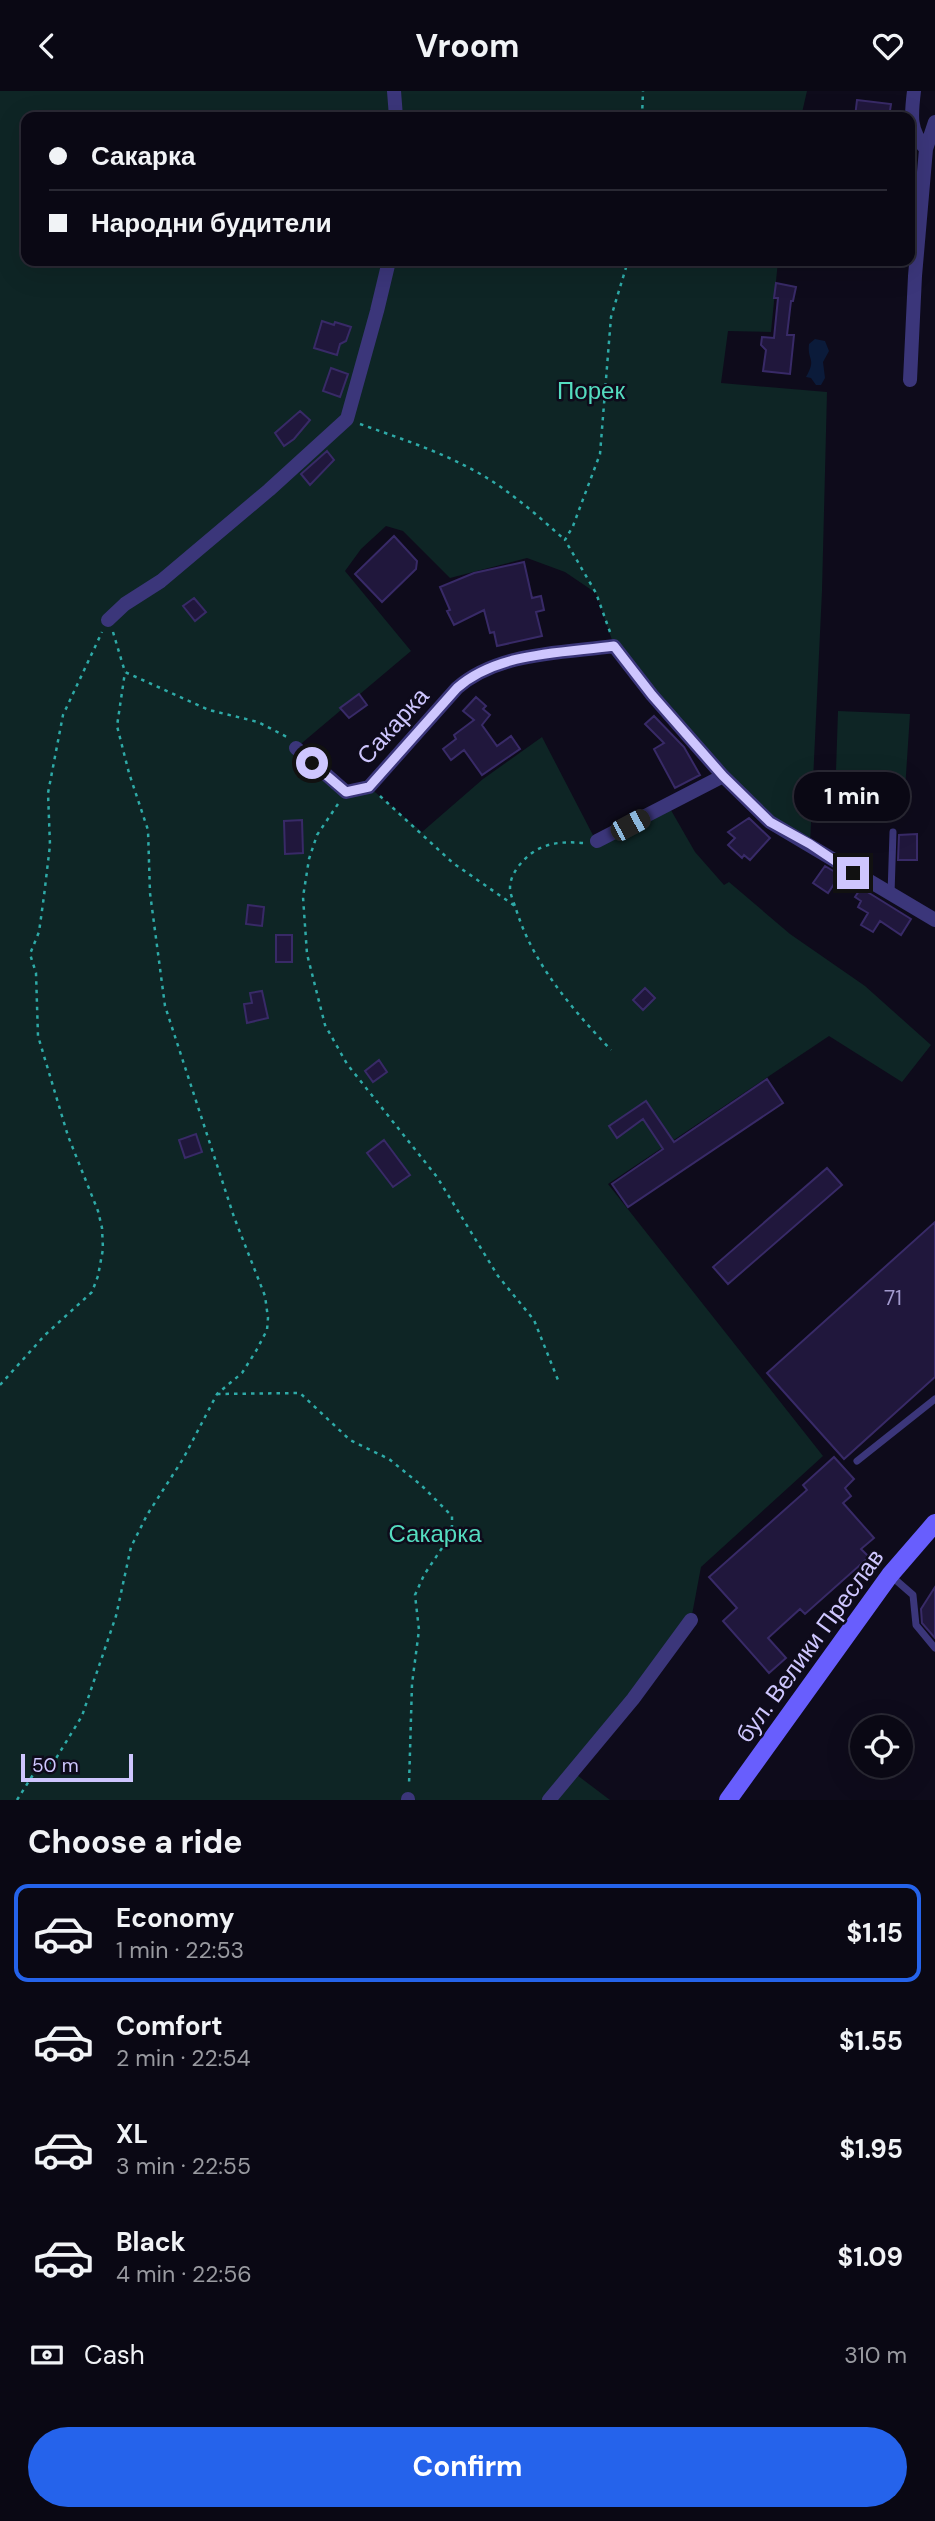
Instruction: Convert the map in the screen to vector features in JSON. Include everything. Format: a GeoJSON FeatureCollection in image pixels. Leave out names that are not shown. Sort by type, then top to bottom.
{"type":"FeatureCollection","features":[{"type":"Feature","properties":{"kind":"main road","name":"бул. Велики Преслав"},"geometry":{"type":"LineString","coordinates":[[728,1800],[890,1575],[935,1523]]}},
{"type":"Feature","properties":{"kind":"street"},"geometry":{"type":"LineString","coordinates":[[394,91],[396,112]]}},
{"type":"Feature","properties":{"kind":"street"},"geometry":{"type":"LineString","coordinates":[[911,112],[914,91]]}},
{"type":"Feature","properties":{"kind":"street"},"geometry":{"type":"LineString","coordinates":[[910,380],[915,276],[926,149],[935,122]]}},
{"type":"Feature","properties":{"kind":"street"},"geometry":{"type":"LineString","coordinates":[[915,135],[926,149]]}},
{"type":"Feature","properties":{"kind":"street"},"geometry":{"type":"LineString","coordinates":[[108,620],[125,604],[161,581],[269,490],[347,419],[388,266]]}},
{"type":"Feature","properties":{"kind":"street"},"geometry":{"type":"LineString","coordinates":[[614,646],[652,695],[723,776],[770,822],[935,920]]}},
{"type":"Feature","properties":{"kind":"street","name":"Сакарка"},"geometry":{"type":"LineString","coordinates":[[296,748],[346,792],[369,787],[457,688],[472,675],[494,666],[524,659],[614,646]]}},
{"type":"Feature","properties":{"kind":"street"},"geometry":{"type":"LineString","coordinates":[[597,842],[723,776]]}},
{"type":"Feature","properties":{"kind":"street"},"geometry":{"type":"LineString","coordinates":[[549,1800],[634,1699],[691,1620]]}},
{"type":"Feature","properties":{"kind":"lane"},"geometry":{"type":"LineString","coordinates":[[891,895],[893,832]]}},
{"type":"Feature","properties":{"kind":"lane"},"geometry":{"type":"LineString","coordinates":[[857,1461],[935,1399]]}},
{"type":"Feature","properties":{"kind":"lane"},"geometry":{"type":"LineString","coordinates":[[890,1575],[913,1595],[916,1625],[935,1648]]}},
{"type":"Feature","properties":{"kind":"path"},"geometry":{"type":"LineString","coordinates":[[642,112],[643,91]]}},
{"type":"Feature","properties":{"kind":"path"},"geometry":{"type":"LineString","coordinates":[[565,540],[573,526],[600,454],[611,317],[626,266]]}},
{"type":"Feature","properties":{"kind":"path"},"geometry":{"type":"LineString","coordinates":[[347,419],[423,446],[476,471],[535,513],[565,540],[596,593],[614,646]]}},
{"type":"Feature","properties":{"kind":"path"},"geometry":{"type":"LineString","coordinates":[[17,1800],[37,1770],[55,1759],[82,1716],[116,1616],[131,1547],[147,1514],[183,1459],[217,1394],[242,1373],[267,1331],[268,1318],[264,1296],[234,1217],[165,1006],[150,893],[148,830],[117,726],[125,672],[108,620]]}},
{"type":"Feature","properties":{"kind":"path"},"geometry":{"type":"LineString","coordinates":[[0,1385],[45,1335],[92,1293],[103,1249],[98,1211],[68,1136],[38,1036],[36,973],[30,954],[39,932],[44,896],[50,845],[48,793],[63,715],[108,620]]}},
{"type":"Feature","properties":{"kind":"path"},"geometry":{"type":"LineString","coordinates":[[125,672],[209,710],[258,722],[286,736],[296,748]]}},
{"type":"Feature","properties":{"kind":"path"},"geometry":{"type":"LineString","coordinates":[[369,787],[453,863],[515,906]]}},
{"type":"Feature","properties":{"kind":"path"},"geometry":{"type":"LineString","coordinates":[[346,792],[317,835],[309,859],[303,897],[307,954],[325,1025],[347,1064],[437,1177],[498,1276],[534,1320],[558,1380]]}},
{"type":"Feature","properties":{"kind":"path"},"geometry":{"type":"LineString","coordinates":[[597,842],[561,841],[534,849],[515,870],[510,888],[521,926],[543,967],[574,1011],[611,1051]]}},
{"type":"Feature","properties":{"kind":"path"},"geometry":{"type":"LineString","coordinates":[[217,1394],[300,1393],[350,1440],[389,1459],[452,1515],[452,1526],[446,1542],[424,1575],[415,1595],[419,1630],[412,1684],[408,1800]]}},
{"type":"Feature","properties":{"kind":"green space","name":"Сакарка"},"geometry":{"type":"Polygon","coordinates":[[[0,91],[807,91],[802,112],[21,112],[21,266],[778,266],[771,332],[728,331],[721,383],[827,392],[822,591],[810,844],[770,822],[614,646],[596,593],[565,572],[527,558],[450,578],[403,531],[386,526],[361,549],[345,571],[411,651],[296,748],[346,792],[369,787],[422,832],[483,779],[542,737],[596,841],[668,805],[695,852],[724,885],[729,882],[790,934],[865,986],[931,1045],[902,1082],[829,1036],[608,1184],[823,1456],[701,1567],[691,1620],[573,1772],[610,1800],[0,1800],[0,91]]]}},
{"type":"Feature","properties":{"kind":"green space"},"geometry":{"type":"Polygon","coordinates":[[[838,711],[910,714],[904,805],[835,801],[838,711]]]}},
{"type":"Feature","properties":{"kind":"water"},"geometry":{"type":"Polygon","coordinates":[[[815,339],[825,341],[829,351],[823,362],[825,378],[821,385],[816,385],[811,378],[806,377],[811,363],[809,344],[815,339]]]}},
{"type":"Feature","properties":{"kind":"building"},"geometry":{"type":"Polygon","coordinates":[[[857,100],[891,104],[890,112],[856,112],[857,100]]]}},
{"type":"Feature","properties":{"kind":"building"},"geometry":{"type":"Polygon","coordinates":[[[776,283],[796,287],[791,301],[787,335],[794,335],[790,374],[763,371],[766,350],[761,345],[762,337],[774,338],[778,298],[774,298],[776,283]]]}},
{"type":"Feature","properties":{"kind":"building"},"geometry":{"type":"Polygon","coordinates":[[[322,321],[351,327],[346,341],[340,344],[337,355],[314,348],[322,321]]]}},
{"type":"Feature","properties":{"kind":"building"},"geometry":{"type":"Polygon","coordinates":[[[331,368],[348,374],[340,397],[323,391],[331,368]]]}},
{"type":"Feature","properties":{"kind":"building"},"geometry":{"type":"Polygon","coordinates":[[[300,411],[310,420],[294,439],[284,446],[275,433],[300,411]]]}},
{"type":"Feature","properties":{"kind":"building"},"geometry":{"type":"Polygon","coordinates":[[[327,451],[334,460],[310,485],[301,474],[327,451]]]}},
{"type":"Feature","properties":{"kind":"building"},"geometry":{"type":"Polygon","coordinates":[[[394,536],[417,561],[416,569],[382,602],[355,574],[394,536]]]}},
{"type":"Feature","properties":{"kind":"building"},"geometry":{"type":"Polygon","coordinates":[[[524,562],[532,598],[541,596],[544,610],[536,612],[542,636],[497,646],[494,632],[490,633],[484,610],[454,625],[440,587],[474,573],[524,562]]]}},
{"type":"Feature","properties":{"kind":"building"},"geometry":{"type":"Polygon","coordinates":[[[194,598],[206,612],[195,621],[183,606],[194,598]]]}},
{"type":"Feature","properties":{"kind":"building"},"geometry":{"type":"Polygon","coordinates":[[[359,694],[367,705],[349,718],[340,708],[359,694]]]}},
{"type":"Feature","properties":{"kind":"building"},"geometry":{"type":"Polygon","coordinates":[[[476,697],[486,706],[483,709],[490,715],[482,725],[497,746],[511,736],[520,749],[482,775],[464,750],[451,760],[443,749],[456,739],[454,735],[474,720],[463,711],[476,697]]]}},
{"type":"Feature","properties":{"kind":"building"},"geometry":{"type":"Polygon","coordinates":[[[654,716],[684,747],[700,775],[675,788],[654,749],[664,743],[645,724],[654,716]]]}},
{"type":"Feature","properties":{"kind":"building"},"geometry":{"type":"Polygon","coordinates":[[[749,818],[770,838],[750,860],[744,855],[742,858],[728,845],[735,838],[728,832],[749,818]]]}},
{"type":"Feature","properties":{"kind":"building"},"geometry":{"type":"Polygon","coordinates":[[[302,820],[303,853],[285,854],[284,821],[302,820]]]}},
{"type":"Feature","properties":{"kind":"building"},"geometry":{"type":"Polygon","coordinates":[[[917,834],[917,860],[898,860],[899,835],[917,834]]]}},
{"type":"Feature","properties":{"kind":"building"},"geometry":{"type":"Polygon","coordinates":[[[825,866],[840,875],[828,893],[813,883],[825,866]]]}},
{"type":"Feature","properties":{"kind":"building"},"geometry":{"type":"Polygon","coordinates":[[[861,888],[911,919],[901,935],[880,921],[873,932],[861,925],[868,913],[858,907],[861,901],[855,897],[861,888]]]}},
{"type":"Feature","properties":{"kind":"building"},"geometry":{"type":"Polygon","coordinates":[[[248,905],[264,907],[262,926],[246,924],[248,905]]]}},
{"type":"Feature","properties":{"kind":"building"},"geometry":{"type":"Polygon","coordinates":[[[276,935],[292,935],[292,962],[276,962],[276,935]]]}},
{"type":"Feature","properties":{"kind":"building"},"geometry":{"type":"Polygon","coordinates":[[[645,988],[655,998],[643,1010],[633,1000],[645,988]]]}},
{"type":"Feature","properties":{"kind":"building"},"geometry":{"type":"Polygon","coordinates":[[[262,991],[268,1018],[247,1023],[244,1004],[252,1003],[250,993],[262,991]]]}},
{"type":"Feature","properties":{"kind":"building"},"geometry":{"type":"Polygon","coordinates":[[[379,1060],[387,1072],[373,1082],[365,1071],[379,1060]]]}},
{"type":"Feature","properties":{"kind":"building"},"geometry":{"type":"Polygon","coordinates":[[[767,1079],[783,1103],[628,1207],[612,1184],[663,1149],[643,1119],[617,1138],[609,1126],[646,1101],[674,1142],[767,1079]]]}},
{"type":"Feature","properties":{"kind":"building"},"geometry":{"type":"Polygon","coordinates":[[[196,1134],[202,1152],[185,1158],[179,1140],[196,1134]]]}},
{"type":"Feature","properties":{"kind":"building"},"geometry":{"type":"Polygon","coordinates":[[[384,1140],[410,1175],[393,1187],[367,1153],[384,1140]]]}},
{"type":"Feature","properties":{"kind":"building"},"geometry":{"type":"Polygon","coordinates":[[[827,1168],[842,1185],[728,1284],[713,1267],[827,1168]]]}},
{"type":"Feature","properties":{"kind":"building"},"geometry":{"type":"Polygon","coordinates":[[[935,1222],[935,1377],[844,1459],[767,1373],[935,1222]]]}},
{"type":"Feature","properties":{"kind":"building"},"geometry":{"type":"Polygon","coordinates":[[[834,1457],[854,1479],[845,1488],[851,1496],[843,1503],[874,1538],[861,1549],[869,1557],[805,1614],[800,1609],[768,1638],[786,1658],[769,1673],[723,1621],[737,1608],[709,1577],[807,1490],[803,1485],[834,1457]]]}},
{"type":"Feature","properties":{"kind":"building"},"geometry":{"type":"Polygon","coordinates":[[[935,1587],[935,1638],[922,1623],[921,1609],[935,1587]]]}},
{"type":"Feature","properties":{"kind":"route"},"geometry":{"type":"LineString","coordinates":[[312,763],[346,792],[369,787],[457,688],[472,675],[494,666],[524,659],[614,646],[652,695],[723,776],[770,822],[810,844],[853,873]]}},
{"type":"Feature","properties":{"kind":"park label","name":"Порек"},"geometry":{"type":"Point","coordinates":[591,391]}}]}
